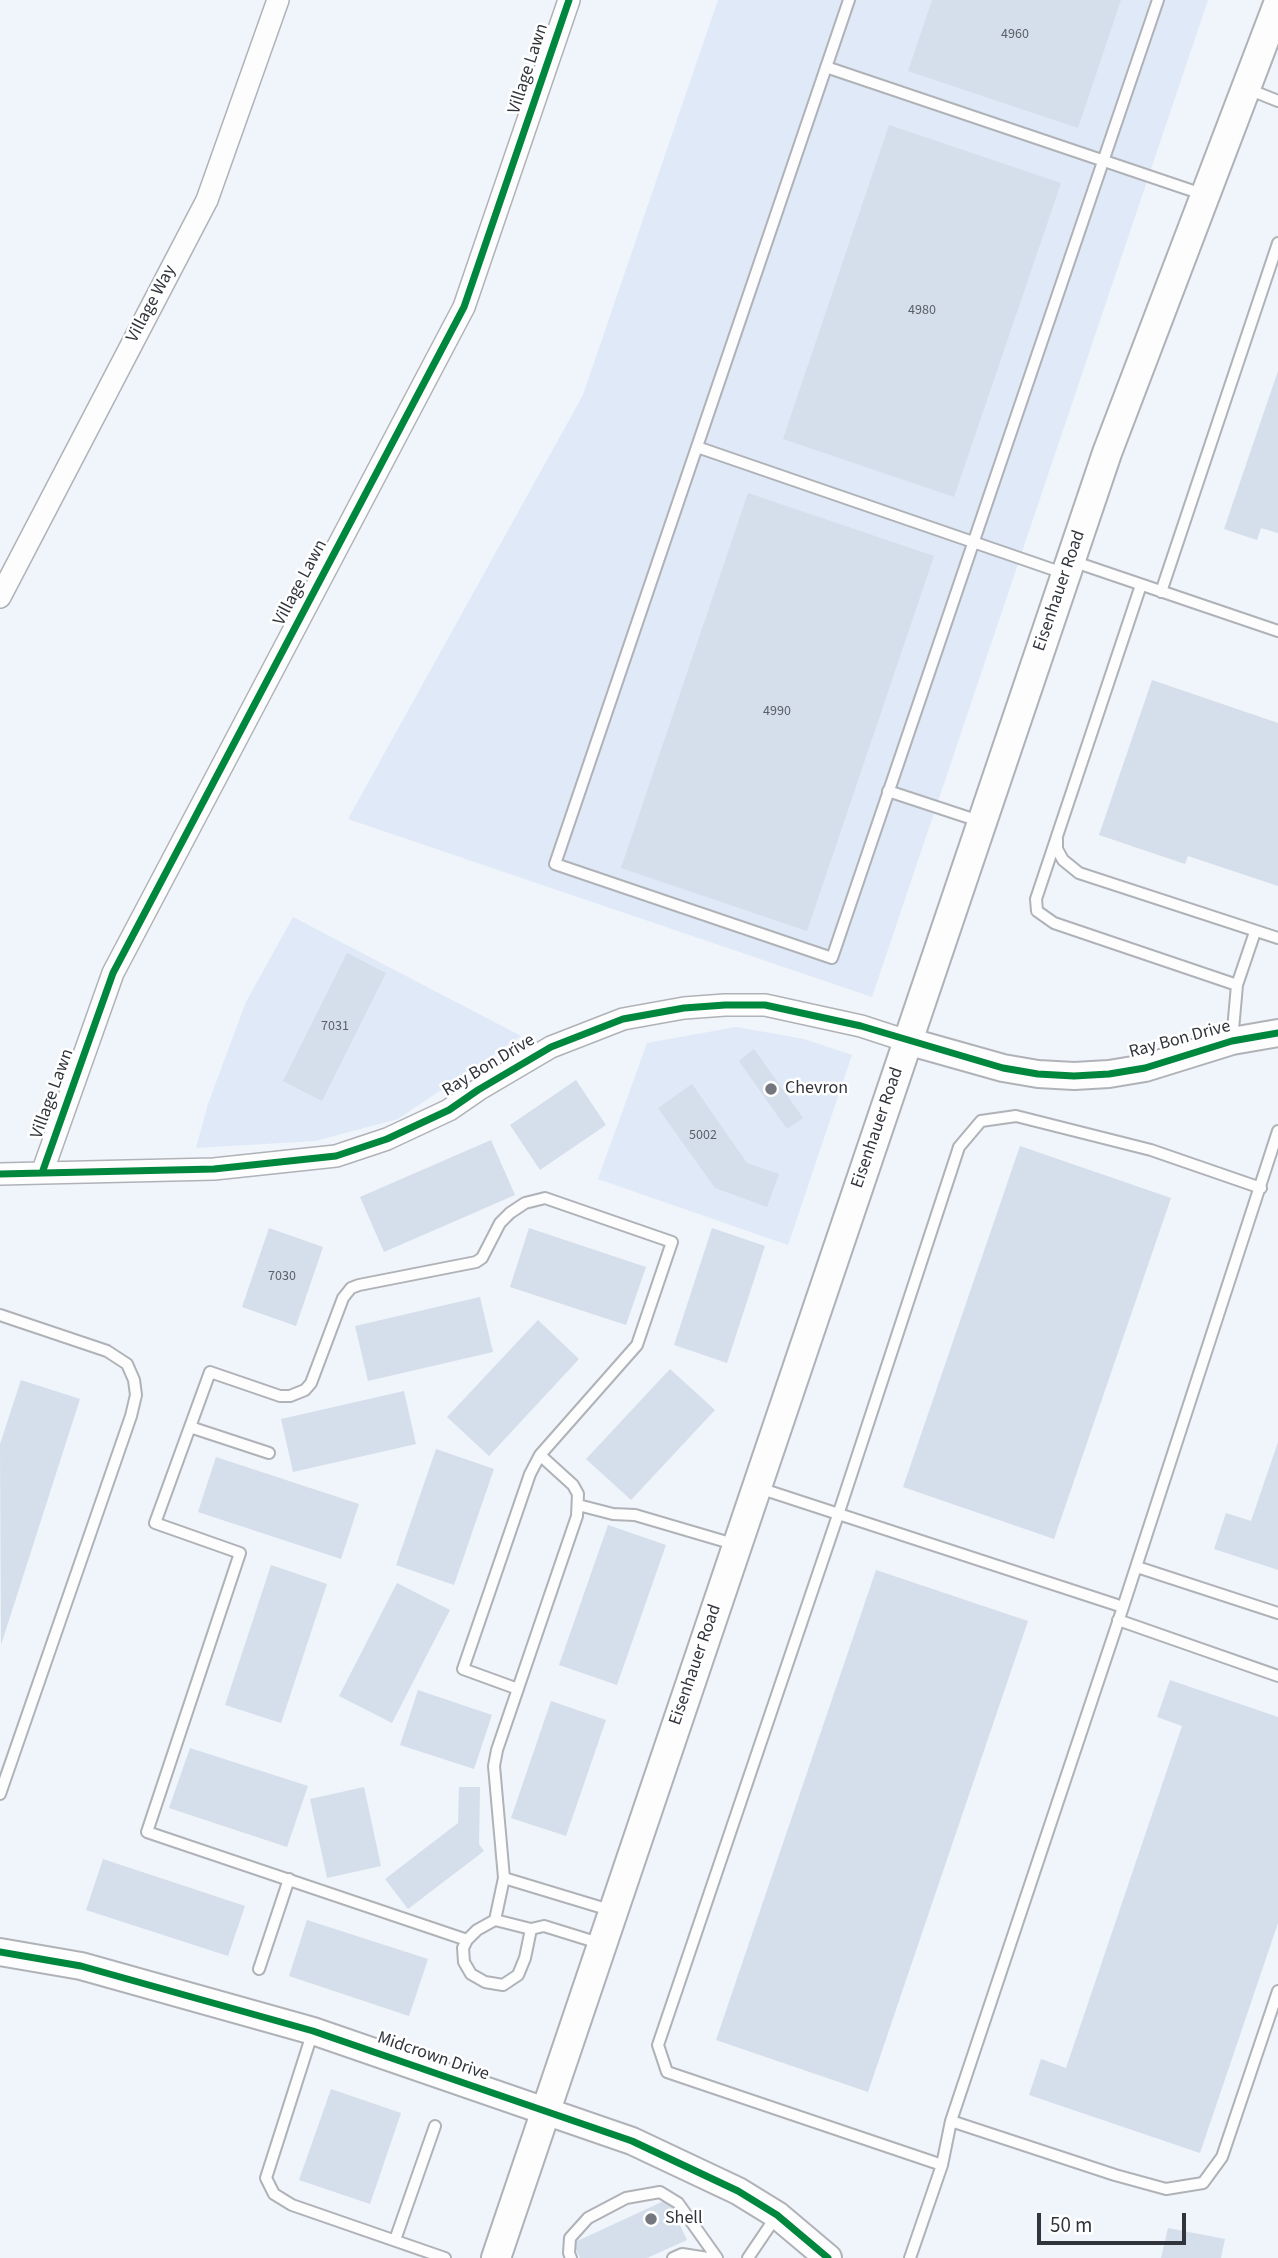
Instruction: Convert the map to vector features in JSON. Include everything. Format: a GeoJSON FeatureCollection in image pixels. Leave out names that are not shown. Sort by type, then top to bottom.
{"type":"FeatureCollection","features":[{"type":"Feature","properties":{"kind":"main road","name":"Eisenhauer Road"},"geometry":{"type":"LineString","coordinates":[[496,2258],[1068,567],[1144,351],[1278,4]]}},
{"type":"Feature","properties":{"kind":"street","name":"Village Way"},"geometry":{"type":"LineString","coordinates":[[0,597],[207,200],[278,0]]}},
{"type":"Feature","properties":{"kind":"street","name":"Village Lawn"},"geometry":{"type":"LineString","coordinates":[[42,1173],[113,973],[464,307],[569,0]]}},
{"type":"Feature","properties":{"kind":"street","name":"Ray Bon Drive"},"geometry":{"type":"LineString","coordinates":[[0,1174],[214,1168],[335,1156],[387,1139],[449,1110],[551,1047],[623,1019],[684,1008],[765,1005],[860,1026],[1003,1068],[1074,1076],[1144,1068],[1232,1041],[1278,1033]]}},
{"type":"Feature","properties":{"kind":"street","name":"Midcrown Drive"},"geometry":{"type":"LineString","coordinates":[[0,1952],[81,1966],[313,2031],[632,2141],[709,2176],[777,2215],[828,2258]]}},
{"type":"Feature","properties":{"kind":"lane"},"geometry":{"type":"LineString","coordinates":[[849,0],[555,864],[832,958],[1158,0]]}},
{"type":"Feature","properties":{"kind":"lane"},"geometry":{"type":"LineString","coordinates":[[827,67],[1205,195]]}},
{"type":"Feature","properties":{"kind":"lane"},"geometry":{"type":"LineString","coordinates":[[1246,88],[1278,101]]}},
{"type":"Feature","properties":{"kind":"lane"},"geometry":{"type":"LineString","coordinates":[[1161,592],[1278,243]]}},
{"type":"Feature","properties":{"kind":"lane"},"geometry":{"type":"LineString","coordinates":[[697,447],[973,542],[1141,585],[1278,631]]}},
{"type":"Feature","properties":{"kind":"lane"},"geometry":{"type":"LineString","coordinates":[[1141,585],[1036,899],[1037,911],[1054,923],[1237,985]]}},
{"type":"Feature","properties":{"kind":"lane"},"geometry":{"type":"LineString","coordinates":[[888,791],[982,822]]}},
{"type":"Feature","properties":{"kind":"lane"},"geometry":{"type":"LineString","coordinates":[[1059,829],[1057,849],[1063,860],[1079,873],[1278,938]]}},
{"type":"Feature","properties":{"kind":"lane"},"geometry":{"type":"LineString","coordinates":[[1232,1041],[1237,985],[1255,932]]}},
{"type":"Feature","properties":{"kind":"lane"},"geometry":{"type":"LineString","coordinates":[[942,2165],[667,2072],[658,2045],[959,1147],[981,1121],[1016,1116],[1151,1150],[1261,1188]]}},
{"type":"Feature","properties":{"kind":"lane"},"geometry":{"type":"LineString","coordinates":[[910,2258],[942,2165],[951,2121],[1137,1567],[1278,1131]]}},
{"type":"Feature","properties":{"kind":"lane"},"geometry":{"type":"LineString","coordinates":[[467,1940],[147,1832],[240,1553],[155,1523],[210,1373],[280,1396],[290,1396],[305,1390],[311,1382],[343,1298],[351,1288],[476,1262],[482,1258],[500,1223],[510,1213],[525,1203],[545,1198],[672,1242],[637,1345],[540,1455],[530,1474],[463,1670],[518,1689]]}},
{"type":"Feature","properties":{"kind":"lane"},"geometry":{"type":"LineString","coordinates":[[0,1315],[107,1351],[127,1364],[134,1380],[136,1395],[0,1794]]}},
{"type":"Feature","properties":{"kind":"lane"},"geometry":{"type":"LineString","coordinates":[[190,1427],[269,1453]]}},
{"type":"Feature","properties":{"kind":"lane"},"geometry":{"type":"LineString","coordinates":[[495,1920],[504,1878],[494,1766],[497,1751],[578,1516],[578,1494],[573,1485],[540,1455]]}},
{"type":"Feature","properties":{"kind":"lane"},"geometry":{"type":"LineString","coordinates":[[757,1487],[1123,1607]]}},
{"type":"Feature","properties":{"kind":"lane"},"geometry":{"type":"LineString","coordinates":[[578,1505],[613,1514],[635,1515],[737,1545]]}},
{"type":"Feature","properties":{"kind":"lane"},"geometry":{"type":"LineString","coordinates":[[1137,1567],[1278,1613]]}},
{"type":"Feature","properties":{"kind":"lane"},"geometry":{"type":"LineString","coordinates":[[1118,1620],[1278,1676]]}},
{"type":"Feature","properties":{"kind":"lane"},"geometry":{"type":"LineString","coordinates":[[504,1878],[613,1911]]}},
{"type":"Feature","properties":{"kind":"lane"},"geometry":{"type":"LineString","coordinates":[[259,1969],[289,1879]]}},
{"type":"Feature","properties":{"kind":"lane"},"geometry":{"type":"LineString","coordinates":[[531,1929],[525,1958],[518,1975],[503,1985],[485,1982],[471,1974],[464,1962],[463,1948],[477,1930],[495,1920],[531,1929],[544,1926],[602,1944]]}},
{"type":"Feature","properties":{"kind":"lane"},"geometry":{"type":"LineString","coordinates":[[951,2121],[1166,2189],[1203,2183],[1222,2157],[1278,1991]]}},
{"type":"Feature","properties":{"kind":"lane"},"geometry":{"type":"LineString","coordinates":[[313,2031],[266,2178],[275,2194],[292,2205],[445,2258]]}},
{"type":"Feature","properties":{"kind":"lane"},"geometry":{"type":"LineString","coordinates":[[395,2241],[435,2126]]}},
{"type":"Feature","properties":{"kind":"lane"},"geometry":{"type":"LineString","coordinates":[[571,2258],[570,2238],[588,2218],[626,2198],[660,2192],[678,2203],[717,2258]]}},
{"type":"Feature","properties":{"kind":"lane"},"geometry":{"type":"LineString","coordinates":[[748,2258],[777,2215]]}},
{"type":"Feature","properties":{"kind":"lane"},"geometry":{"type":"LineString","coordinates":[[673,2258],[682,2254],[708,2258]]}},
{"type":"Feature","properties":{"kind":"shaded area"},"geometry":{"type":"Polygon","coordinates":[[[718,0],[1208,0],[872,997],[348,819],[583,395],[718,0]]]}},
{"type":"Feature","properties":{"kind":"shaded area"},"geometry":{"type":"Polygon","coordinates":[[[293,917],[521,1036],[398,1119],[315,1141],[196,1148],[208,1104],[246,1002],[293,917]]]}},
{"type":"Feature","properties":{"kind":"shaded area"},"geometry":{"type":"Polygon","coordinates":[[[736,1027],[804,1039],[852,1055],[788,1245],[598,1179],[647,1043],[736,1027]]]}},
{"type":"Feature","properties":{"kind":"building"},"geometry":{"type":"Polygon","coordinates":[[[932,0],[1121,0],[1078,128],[908,71],[932,0]]]}},
{"type":"Feature","properties":{"kind":"building"},"geometry":{"type":"Polygon","coordinates":[[[889,125],[1061,183],[954,497],[783,439],[889,125]]]}},
{"type":"Feature","properties":{"kind":"building"},"geometry":{"type":"Polygon","coordinates":[[[1278,371],[1278,533],[1261,528],[1257,540],[1224,529],[1278,371]]]}},
{"type":"Feature","properties":{"kind":"building"},"geometry":{"type":"Polygon","coordinates":[[[748,493],[934,556],[807,931],[621,868],[748,493]]]}},
{"type":"Feature","properties":{"kind":"building"},"geometry":{"type":"Polygon","coordinates":[[[1152,680],[1278,723],[1278,886],[1188,856],[1185,864],[1099,835],[1152,680]]]}},
{"type":"Feature","properties":{"kind":"building"},"geometry":{"type":"Polygon","coordinates":[[[347,953],[386,973],[322,1101],[283,1081],[347,953]]]}},
{"type":"Feature","properties":{"kind":"building","name":"Chevron"},"geometry":{"type":"Polygon","coordinates":[[[754,1049],[803,1118],[787,1129],[739,1061],[754,1049]]]}},
{"type":"Feature","properties":{"kind":"building"},"geometry":{"type":"Polygon","coordinates":[[[576,1080],[606,1125],[540,1170],[510,1125],[576,1080]]]}},
{"type":"Feature","properties":{"kind":"building"},"geometry":{"type":"Polygon","coordinates":[[[692,1084],[747,1163],[779,1174],[767,1207],[715,1188],[658,1108],[692,1084]]]}},
{"type":"Feature","properties":{"kind":"building"},"geometry":{"type":"Polygon","coordinates":[[[491,1140],[515,1195],[384,1252],[360,1197],[491,1140]]]}},
{"type":"Feature","properties":{"kind":"building"},"geometry":{"type":"Polygon","coordinates":[[[1020,1146],[1171,1198],[1054,1539],[903,1487],[1020,1146]]]}},
{"type":"Feature","properties":{"kind":"building"},"geometry":{"type":"Polygon","coordinates":[[[269,1228],[323,1247],[296,1326],[242,1307],[269,1228]]]}},
{"type":"Feature","properties":{"kind":"building"},"geometry":{"type":"Polygon","coordinates":[[[529,1228],[646,1267],[626,1325],[510,1287],[529,1228]]]}},
{"type":"Feature","properties":{"kind":"building"},"geometry":{"type":"Polygon","coordinates":[[[712,1228],[765,1246],[727,1363],[674,1345],[712,1228]]]}},
{"type":"Feature","properties":{"kind":"building"},"geometry":{"type":"Polygon","coordinates":[[[480,1297],[493,1352],[368,1381],[355,1326],[480,1297]]]}},
{"type":"Feature","properties":{"kind":"building"},"geometry":{"type":"Polygon","coordinates":[[[538,1320],[579,1359],[489,1456],[447,1417],[538,1320]]]}},
{"type":"Feature","properties":{"kind":"building"},"geometry":{"type":"Polygon","coordinates":[[[670,1369],[715,1410],[631,1500],[586,1459],[670,1369]]]}},
{"type":"Feature","properties":{"kind":"building"},"geometry":{"type":"Polygon","coordinates":[[[21,1380],[80,1399],[1,1645],[0,1444],[21,1380]]]}},
{"type":"Feature","properties":{"kind":"building"},"geometry":{"type":"Polygon","coordinates":[[[404,1391],[416,1444],[293,1472],[281,1419],[404,1391]]]}},
{"type":"Feature","properties":{"kind":"building"},"geometry":{"type":"Polygon","coordinates":[[[1278,1442],[1278,1570],[1214,1549],[1226,1513],[1251,1521],[1278,1442]]]}},
{"type":"Feature","properties":{"kind":"building"},"geometry":{"type":"Polygon","coordinates":[[[436,1449],[494,1469],[454,1585],[396,1565],[436,1449]]]}},
{"type":"Feature","properties":{"kind":"building"},"geometry":{"type":"Polygon","coordinates":[[[216,1457],[359,1504],[341,1559],[198,1512],[216,1457]]]}},
{"type":"Feature","properties":{"kind":"building"},"geometry":{"type":"Polygon","coordinates":[[[608,1525],[666,1545],[617,1685],[559,1665],[608,1525]]]}},
{"type":"Feature","properties":{"kind":"building"},"geometry":{"type":"Polygon","coordinates":[[[271,1565],[327,1584],[281,1723],[225,1705],[271,1565]]]}},
{"type":"Feature","properties":{"kind":"building"},"geometry":{"type":"Polygon","coordinates":[[[876,1570],[1028,1621],[868,2092],[716,2040],[876,1570]]]}},
{"type":"Feature","properties":{"kind":"building"},"geometry":{"type":"Polygon","coordinates":[[[397,1583],[450,1610],[392,1723],[339,1696],[397,1583]]]}},
{"type":"Feature","properties":{"kind":"building"},"geometry":{"type":"Polygon","coordinates":[[[1170,1680],[1278,1717],[1278,1923],[1200,2153],[1029,2095],[1041,2059],[1066,2068],[1182,1726],[1157,1717],[1170,1680]]]}},
{"type":"Feature","properties":{"kind":"building"},"geometry":{"type":"Polygon","coordinates":[[[418,1690],[492,1715],[474,1769],[400,1745],[418,1690]]]}},
{"type":"Feature","properties":{"kind":"building"},"geometry":{"type":"Polygon","coordinates":[[[551,1701],[606,1720],[566,1836],[511,1818],[551,1701]]]}},
{"type":"Feature","properties":{"kind":"building"},"geometry":{"type":"Polygon","coordinates":[[[190,1748],[308,1786],[287,1847],[169,1808],[190,1748]]]}},
{"type":"Feature","properties":{"kind":"building"},"geometry":{"type":"Polygon","coordinates":[[[364,1787],[381,1866],[327,1878],[310,1799],[364,1787]]]}},
{"type":"Feature","properties":{"kind":"building"},"geometry":{"type":"Polygon","coordinates":[[[459,1787],[480,1787],[479,1844],[484,1851],[408,1909],[385,1879],[458,1823],[459,1787]]]}},
{"type":"Feature","properties":{"kind":"building"},"geometry":{"type":"Polygon","coordinates":[[[103,1859],[245,1906],[228,1956],[86,1910],[103,1859]]]}},
{"type":"Feature","properties":{"kind":"building"},"geometry":{"type":"Polygon","coordinates":[[[307,1920],[428,1959],[409,2016],[289,1976],[307,1920]]]}},
{"type":"Feature","properties":{"kind":"building"},"geometry":{"type":"Polygon","coordinates":[[[331,2089],[401,2113],[370,2204],[299,2180],[331,2089]]]}},
{"type":"Feature","properties":{"kind":"building","name":"Shell"},"geometry":{"type":"Polygon","coordinates":[[[668,2199],[687,2240],[647,2258],[580,2258],[573,2243],[668,2199]]]}},
{"type":"Feature","properties":{"kind":"building"},"geometry":{"type":"Polygon","coordinates":[[[1168,2228],[1225,2239],[1221,2258],[1161,2258],[1168,2228]]]}},
{"type":"Feature","properties":{"kind":"cycle path"},"geometry":{"type":"LineString","coordinates":[[42,1173],[113,973],[464,307],[569,0]]}},
{"type":"Feature","properties":{"kind":"cycle path"},"geometry":{"type":"LineString","coordinates":[[0,1174],[214,1169],[336,1156],[387,1139],[449,1110],[551,1047],[623,1019],[684,1008],[765,1005],[861,1026],[1003,1068],[1074,1076],[1145,1068],[1232,1041],[1278,1033]]}},
{"type":"Feature","properties":{"kind":"cycle path"},"geometry":{"type":"LineString","coordinates":[[0,1952],[81,1966],[313,2031],[632,2141],[738,2191],[777,2215],[828,2258]]}},
{"type":"Feature","properties":{"kind":"place","name":"Chevron"},"geometry":{"type":"Point","coordinates":[771,1089]}},
{"type":"Feature","properties":{"kind":"place","name":"Shell"},"geometry":{"type":"Point","coordinates":[651,2219]}}]}
